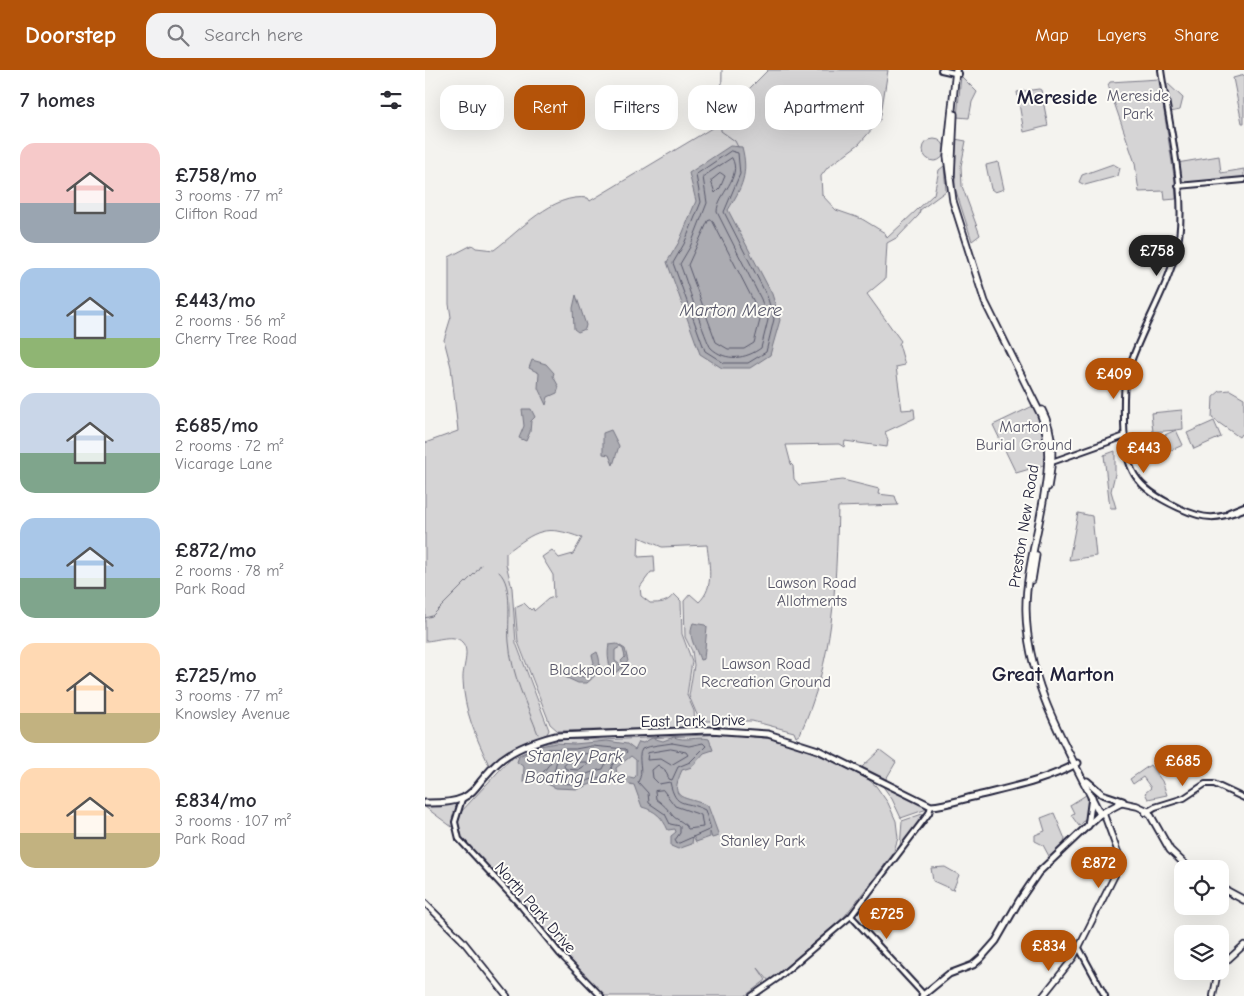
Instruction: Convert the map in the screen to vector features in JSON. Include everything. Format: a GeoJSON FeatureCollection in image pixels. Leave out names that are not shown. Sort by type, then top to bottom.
{"type":"FeatureCollection","features":[{"type":"Feature","properties":{"kind":"highway","name":"Preston New Road"},"geometry":{"type":"LineString","coordinates":[[956,72],[952,98],[949,162],[953,201],[984,298],[1045,427],[1050,463],[1045,481],[1027,585],[1027,628],[1035,668],[1045,700],[1070,756],[1087,781],[1101,812]]}},
{"type":"Feature","properties":{"kind":"highway","name":"Preston New Road"},"geometry":{"type":"LineString","coordinates":[[956,72],[949,162],[956,200],[987,297],[1048,422],[1051,440],[1050,463],[1032,582],[1031,628],[1038,668],[1048,699],[1080,775],[1101,812]]}},
{"type":"Feature","properties":{"kind":"highway"},"geometry":{"type":"LineString","coordinates":[[1048,422],[1053,436],[1055,457],[1060,460]]}},
{"type":"Feature","properties":{"kind":"highway"},"geometry":{"type":"LineString","coordinates":[[1101,812],[1112,803],[1124,803],[1135,806],[1147,813],[1153,819],[1170,850],[1181,860]]}},
{"type":"Feature","properties":{"kind":"highway"},"geometry":{"type":"LineString","coordinates":[[1229,891],[1243,899]]}},
{"type":"Feature","properties":{"kind":"main road","name":"East Park Drive"},"geometry":{"type":"LineString","coordinates":[[462,799],[475,790],[506,756],[527,745],[547,738],[723,730],[768,734],[805,744],[931,806]]}},
{"type":"Feature","properties":{"kind":"main road"},"geometry":{"type":"LineString","coordinates":[[1067,770],[1070,756]]}},
{"type":"Feature","properties":{"kind":"main road"},"geometry":{"type":"LineString","coordinates":[[931,806],[1027,785],[1067,770],[1076,764]]}},
{"type":"Feature","properties":{"kind":"main road"},"geometry":{"type":"LineString","coordinates":[[1067,770],[1075,771],[1080,775]]}},
{"type":"Feature","properties":{"kind":"main road","name":"Preston New Road"},"geometry":{"type":"LineString","coordinates":[[1087,781],[1098,791],[1124,803]]}},
{"type":"Feature","properties":{"kind":"main road"},"geometry":{"type":"LineString","coordinates":[[1087,826],[1092,797]]}},
{"type":"Feature","properties":{"kind":"main road"},"geometry":{"type":"LineString","coordinates":[[425,803],[449,802],[462,799]]}},
{"type":"Feature","properties":{"kind":"main road"},"geometry":{"type":"LineString","coordinates":[[923,996],[949,974],[973,965],[981,958],[997,941],[1033,878],[1101,812],[1119,855],[1118,867],[1108,892],[1079,948],[1067,968],[1043,996]]}},
{"type":"Feature","properties":{"kind":"main road"},"geometry":{"type":"LineString","coordinates":[[425,903],[462,940],[507,996]]}},
{"type":"Feature","properties":{"kind":"main road"},"geometry":{"type":"LineString","coordinates":[[1229,957],[1244,945]]}},
{"type":"Feature","properties":{"kind":"main road"},"geometry":{"type":"LineString","coordinates":[[1213,996],[1216,980]]}},
{"type":"Feature","properties":{"kind":"street"},"geometry":{"type":"LineString","coordinates":[[941,70],[956,72]]}},
{"type":"Feature","properties":{"kind":"street"},"geometry":{"type":"LineString","coordinates":[[1125,446],[1124,394],[1127,371],[1170,269],[1178,245],[1178,186],[1161,70]]}},
{"type":"Feature","properties":{"kind":"street"},"geometry":{"type":"LineString","coordinates":[[1178,186],[1244,180]]}},
{"type":"Feature","properties":{"kind":"street"},"geometry":{"type":"LineString","coordinates":[[1117,439],[1124,429]]}},
{"type":"Feature","properties":{"kind":"street"},"geometry":{"type":"LineString","coordinates":[[1050,463],[1125,436]]}},
{"type":"Feature","properties":{"kind":"street"},"geometry":{"type":"LineString","coordinates":[[1117,439],[1123,441],[1132,473],[1148,491],[1193,516],[1211,518],[1244,507]]}},
{"type":"Feature","properties":{"kind":"street"},"geometry":{"type":"LineString","coordinates":[[1147,813],[1184,798],[1205,784],[1214,784],[1244,798]]}},
{"type":"Feature","properties":{"kind":"street","name":"North Park Drive"},"geometry":{"type":"LineString","coordinates":[[462,799],[455,820],[456,831],[468,849],[516,901],[560,954],[601,996]]}},
{"type":"Feature","properties":{"kind":"street"},"geometry":{"type":"LineString","coordinates":[[752,996],[786,971],[851,916],[929,814],[931,806]]}},
{"type":"Feature","properties":{"kind":"street"},"geometry":{"type":"LineString","coordinates":[[851,916],[923,996]]}},
{"type":"Feature","properties":{"kind":"street"},"geometry":{"type":"LineString","coordinates":[[1079,948],[1105,996]]}},
{"type":"Feature","properties":{"kind":"green space"},"geometry":{"type":"Polygon","coordinates":[[[768,70],[888,70],[882,108],[882,85],[765,85],[765,130],[871,130],[859,144],[828,167],[821,176],[822,195],[836,210],[862,219],[885,233],[887,238],[934,194],[939,170],[944,166],[946,191],[920,210],[919,215],[898,237],[887,243],[885,279],[867,294],[901,341],[899,344],[905,365],[896,367],[902,410],[914,409],[915,418],[885,432],[888,440],[887,447],[845,441],[844,447],[839,444],[786,445],[793,466],[794,479],[799,485],[843,480],[879,489],[878,494],[895,496],[898,505],[838,507],[834,595],[826,651],[811,706],[800,734],[796,737],[794,732],[752,721],[704,721],[702,716],[698,717],[689,696],[694,665],[692,651],[685,637],[684,601],[690,594],[699,602],[707,590],[710,568],[707,545],[662,547],[639,537],[638,557],[654,556],[655,572],[651,572],[640,587],[641,596],[650,603],[657,603],[666,601],[674,594],[681,601],[682,634],[692,661],[687,695],[694,711],[695,725],[681,728],[558,731],[550,724],[518,642],[515,607],[524,603],[531,610],[533,608],[534,611],[548,599],[554,597],[553,575],[542,557],[552,550],[559,558],[573,554],[582,538],[559,531],[550,531],[534,534],[526,539],[506,553],[506,564],[512,588],[516,643],[549,730],[547,734],[514,747],[489,765],[468,713],[463,680],[466,655],[465,646],[459,639],[454,638],[425,641],[425,443],[458,431],[451,367],[444,340],[451,317],[449,304],[449,257],[472,245],[476,248],[494,250],[526,223],[550,207],[562,201],[575,198],[588,198],[590,201],[709,130],[755,130],[755,85],[753,85],[768,70]]]}},
{"type":"Feature","properties":{"kind":"green space"},"geometry":{"type":"Polygon","coordinates":[[[1244,75],[1244,123],[1242,123],[1233,78],[1244,75]]]}},
{"type":"Feature","properties":{"kind":"green space"},"geometry":{"type":"Polygon","coordinates":[[[961,76],[977,92],[972,102],[969,118],[957,117],[961,76]]]}},
{"type":"Feature","properties":{"kind":"green space","name":"Mereside Park"},"geometry":{"type":"Polygon","coordinates":[[[1159,79],[1176,199],[1165,200],[1164,191],[1139,192],[1135,163],[1108,85],[1110,82],[1159,79]]]}},
{"type":"Feature","properties":{"kind":"green space"},"geometry":{"type":"Polygon","coordinates":[[[1165,81],[1183,98],[1180,110],[1170,112],[1165,81]]]}},
{"type":"Feature","properties":{"kind":"green space"},"geometry":{"type":"Polygon","coordinates":[[[1041,90],[1048,126],[1024,132],[1017,92],[1041,90]]]}},
{"type":"Feature","properties":{"kind":"green space"},"geometry":{"type":"Polygon","coordinates":[[[934,139],[942,142],[945,150],[942,158],[934,161],[926,158],[923,150],[926,142],[934,139]]]}},
{"type":"Feature","properties":{"kind":"green space"},"geometry":{"type":"Polygon","coordinates":[[[955,139],[966,141],[961,166],[962,186],[980,235],[972,241],[955,188],[955,139]]]}},
{"type":"Feature","properties":{"kind":"green space"},"geometry":{"type":"Polygon","coordinates":[[[1219,156],[1221,173],[1244,169],[1244,180],[1180,186],[1177,163],[1219,156]]]}},
{"type":"Feature","properties":{"kind":"green space"},"geometry":{"type":"Polygon","coordinates":[[[998,162],[1004,189],[995,192],[991,189],[986,165],[998,162]]]}},
{"type":"Feature","properties":{"kind":"green space"},"geometry":{"type":"Polygon","coordinates":[[[1113,164],[1120,168],[1118,176],[1085,185],[1079,182],[1082,175],[1113,164]]]}},
{"type":"Feature","properties":{"kind":"green space"},"geometry":{"type":"Polygon","coordinates":[[[1230,390],[1244,398],[1244,435],[1241,434],[1239,437],[1212,418],[1213,397],[1220,391],[1230,390]]]}},
{"type":"Feature","properties":{"kind":"green space","name":"Marton Burial Ground"},"geometry":{"type":"Polygon","coordinates":[[[1035,405],[1045,427],[1047,464],[1016,473],[993,425],[1035,405]]]}},
{"type":"Feature","properties":{"kind":"green space"},"geometry":{"type":"Polygon","coordinates":[[[1182,410],[1183,429],[1153,432],[1151,413],[1182,410]]]}},
{"type":"Feature","properties":{"kind":"green space"},"geometry":{"type":"Polygon","coordinates":[[[1214,421],[1221,437],[1194,449],[1187,433],[1214,421]]]}},
{"type":"Feature","properties":{"kind":"green space"},"geometry":{"type":"Polygon","coordinates":[[[1176,430],[1183,445],[1160,455],[1153,440],[1176,430]]]}},
{"type":"Feature","properties":{"kind":"green space"},"geometry":{"type":"Polygon","coordinates":[[[1115,451],[1115,474],[1111,491],[1116,508],[1110,508],[1104,455],[1115,451]]]}},
{"type":"Feature","properties":{"kind":"green space"},"geometry":{"type":"Polygon","coordinates":[[[1078,513],[1092,516],[1096,556],[1069,560],[1078,513]]]}},
{"type":"Feature","properties":{"kind":"green space","name":"Stanley Park"},"geometry":{"type":"Polygon","coordinates":[[[727,734],[772,739],[799,747],[831,760],[869,780],[876,786],[888,803],[896,821],[898,838],[893,854],[844,917],[769,981],[758,968],[766,980],[745,996],[603,996],[514,893],[460,837],[457,825],[460,813],[510,759],[543,744],[565,739],[603,740],[727,734]]]}},
{"type":"Feature","properties":{"kind":"green space"},"geometry":{"type":"Polygon","coordinates":[[[880,750],[896,762],[886,779],[862,767],[880,750]]]}},
{"type":"Feature","properties":{"kind":"green space"},"geometry":{"type":"Polygon","coordinates":[[[1150,765],[1162,781],[1167,795],[1148,799],[1145,793],[1151,788],[1143,777],[1133,784],[1130,779],[1150,765]]]}},
{"type":"Feature","properties":{"kind":"green space"},"geometry":{"type":"Polygon","coordinates":[[[882,785],[927,807],[927,809],[901,818],[892,799],[882,785]]]}},
{"type":"Feature","properties":{"kind":"green space"},"geometry":{"type":"Polygon","coordinates":[[[1086,795],[1088,803],[1087,812],[1079,826],[1071,815],[1074,813],[1070,805],[1086,795]]]}},
{"type":"Feature","properties":{"kind":"green space"},"geometry":{"type":"Polygon","coordinates":[[[459,804],[452,827],[425,807],[425,806],[459,804]]]}},
{"type":"Feature","properties":{"kind":"green space"},"geometry":{"type":"Polygon","coordinates":[[[925,813],[900,848],[902,821],[925,813]]]}},
{"type":"Feature","properties":{"kind":"green space"},"geometry":{"type":"Polygon","coordinates":[[[1054,813],[1065,839],[1064,843],[1050,858],[1043,845],[1035,841],[1035,835],[1045,831],[1041,818],[1054,813]]]}},
{"type":"Feature","properties":{"kind":"green space"},"geometry":{"type":"Polygon","coordinates":[[[945,867],[959,875],[953,890],[933,881],[931,868],[945,867]]]}},
{"type":"Feature","properties":{"kind":"water","name":"Marton Mere"},"geometry":{"type":"Polygon","coordinates":[[[730,146],[742,147],[745,165],[743,180],[728,210],[772,294],[780,320],[770,355],[750,368],[722,368],[700,354],[667,262],[679,242],[696,201],[689,173],[730,146]]]}},
{"type":"Feature","properties":{"kind":"water"},"geometry":{"type":"Polygon","coordinates":[[[576,295],[586,325],[585,329],[578,332],[574,329],[573,308],[576,295]]]}},
{"type":"Feature","properties":{"kind":"water"},"geometry":{"type":"Polygon","coordinates":[[[532,360],[546,364],[554,373],[553,376],[559,387],[557,393],[548,397],[546,405],[538,388],[539,373],[529,368],[532,360]]]}},
{"type":"Feature","properties":{"kind":"water"},"geometry":{"type":"Polygon","coordinates":[[[522,409],[531,409],[535,417],[531,421],[530,432],[526,441],[519,438],[524,426],[522,409]]]}},
{"type":"Feature","properties":{"kind":"water"},"geometry":{"type":"Polygon","coordinates":[[[611,430],[619,446],[613,465],[609,455],[603,454],[603,433],[611,430]]]}},
{"type":"Feature","properties":{"kind":"water"},"geometry":{"type":"Polygon","coordinates":[[[693,623],[707,627],[704,659],[700,660],[691,633],[693,623]]]}},
{"type":"Feature","properties":{"kind":"water"},"geometry":{"type":"Polygon","coordinates":[[[617,644],[625,649],[628,661],[624,666],[621,661],[625,657],[623,649],[620,647],[615,650],[615,661],[623,667],[615,673],[609,664],[608,652],[609,645],[617,644]]]}},
{"type":"Feature","properties":{"kind":"water"},"geometry":{"type":"Polygon","coordinates":[[[597,652],[600,661],[599,666],[594,676],[587,683],[578,683],[565,677],[564,675],[568,669],[571,675],[585,677],[586,672],[594,663],[592,655],[597,652]]]}},
{"type":"Feature","properties":{"kind":"water","name":"Stanley Park Boating Lake"},"geometry":{"type":"Polygon","coordinates":[[[674,737],[682,739],[709,739],[713,750],[704,753],[692,767],[682,770],[677,788],[681,796],[708,806],[719,836],[712,838],[710,832],[710,837],[696,842],[693,836],[692,844],[678,849],[671,846],[671,836],[676,832],[675,829],[668,830],[658,815],[642,807],[634,785],[613,780],[599,781],[578,789],[556,788],[539,780],[523,782],[524,767],[517,762],[519,756],[540,746],[556,743],[574,744],[607,741],[627,744],[635,750],[639,742],[643,743],[652,738],[663,741],[674,737]],[[631,756],[616,768],[617,774],[634,778],[636,776],[636,760],[631,756]]]}},
{"type":"Feature","properties":{"kind":"waterway"},"geometry":{"type":"LineString","coordinates":[[722,70],[721,131],[735,141],[738,147]]}},
{"type":"Feature","properties":{"kind":"waterway"},"geometry":{"type":"LineString","coordinates":[[476,572],[481,565]]}},
{"type":"Feature","properties":{"kind":"waterway"},"geometry":{"type":"LineString","coordinates":[[499,572],[507,586],[510,654],[520,689],[538,734]]}},
{"type":"Feature","properties":{"kind":"waterway"},"geometry":{"type":"LineString","coordinates":[[425,618],[432,616],[475,573]]}},
{"type":"Feature","properties":{"kind":"district","name":"Mereside"},"geometry":{"type":"Point","coordinates":[1057,97]}},
{"type":"Feature","properties":{"kind":"district","name":"Great Marton"},"geometry":{"type":"Point","coordinates":[1053,674]}},
{"type":"Feature","properties":{"kind":"park label","name":"Lawson Road Allotments"},"geometry":{"type":"Point","coordinates":[812,591]}},
{"type":"Feature","properties":{"kind":"park label","name":"Blackpool Zoo"},"geometry":{"type":"Point","coordinates":[598,669]}},
{"type":"Feature","properties":{"kind":"park label","name":"Lawson Road Recreation Ground"},"geometry":{"type":"Point","coordinates":[766,672]}}]}
